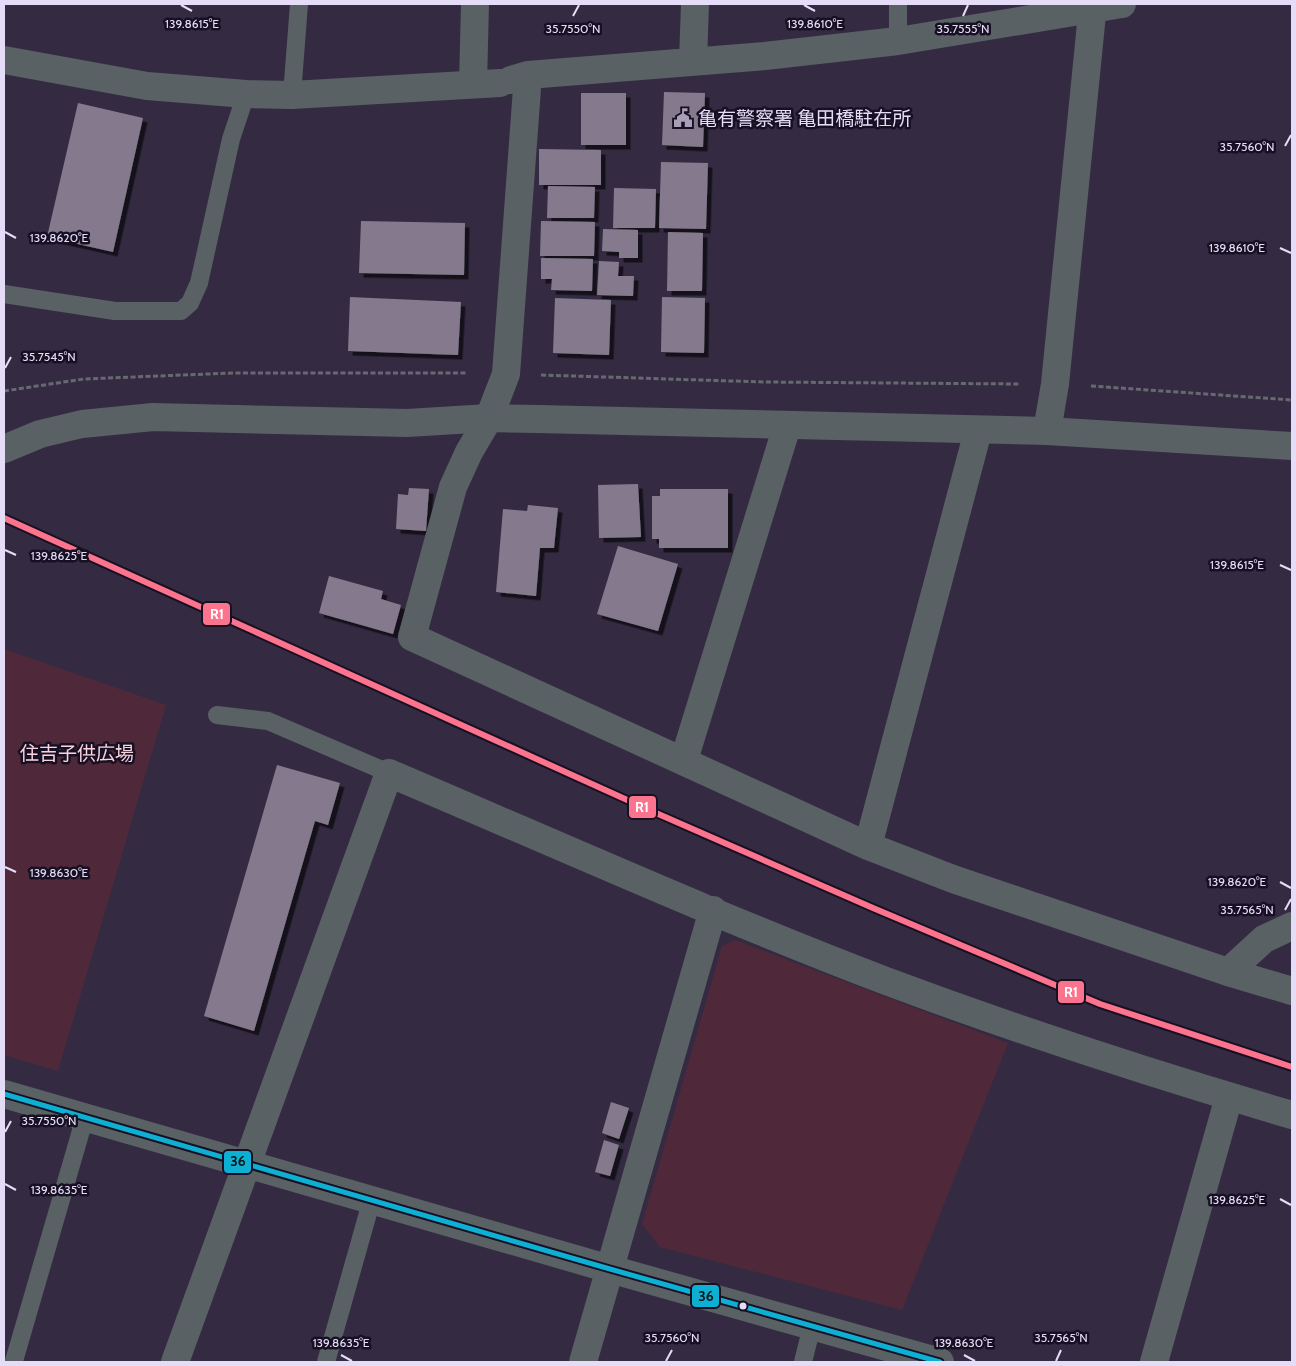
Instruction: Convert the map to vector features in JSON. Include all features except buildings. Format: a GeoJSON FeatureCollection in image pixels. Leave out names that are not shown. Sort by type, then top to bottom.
{"type":"FeatureCollection","features":[{"type":"Feature","properties":{"kind":"street"},"geometry":{"type":"LineString","coordinates":[[475,4],[486,84]]}},
{"type":"Feature","properties":{"kind":"street"},"geometry":{"type":"LineString","coordinates":[[693,61],[695,4]]}},
{"type":"Feature","properties":{"kind":"street"},"geometry":{"type":"LineString","coordinates":[[4,60],[147,86],[246,94],[292,94],[486,84],[528,75],[765,56],[898,41],[1093,7],[1122,4]]}},
{"type":"Feature","properties":{"kind":"street"},"geometry":{"type":"LineString","coordinates":[[1047,431],[1054,384],[1093,7]]}},
{"type":"Feature","properties":{"kind":"street"},"geometry":{"type":"LineString","coordinates":[[528,75],[506,374],[489,418],[469,452],[453,487],[412,636],[868,846],[953,879],[1228,972],[1292,991]]}},
{"type":"Feature","properties":{"kind":"street"},"geometry":{"type":"LineString","coordinates":[[4,449],[40,434],[82,424],[153,417],[407,422],[489,418],[978,431],[1047,431],[1292,446]]}},
{"type":"Feature","properties":{"kind":"street"},"geometry":{"type":"LineString","coordinates":[[684,760],[787,426]]}},
{"type":"Feature","properties":{"kind":"street"},"geometry":{"type":"LineString","coordinates":[[868,846],[978,431]]}},
{"type":"Feature","properties":{"kind":"street"},"geometry":{"type":"LineString","coordinates":[[175,1362],[389,773],[713,910],[885,980],[1053,1041],[1292,1115]]}},
{"type":"Feature","properties":{"kind":"street"},"geometry":{"type":"LineString","coordinates":[[583,1362],[713,910]]}},
{"type":"Feature","properties":{"kind":"street"},"geometry":{"type":"LineString","coordinates":[[1228,972],[1264,939],[1292,926]]}},
{"type":"Feature","properties":{"kind":"street"},"geometry":{"type":"LineString","coordinates":[[4,1094],[940,1362]]}},
{"type":"Feature","properties":{"kind":"street"},"geometry":{"type":"LineString","coordinates":[[1154,1362],[1229,1097]]}},
{"type":"Feature","properties":{"kind":"lane"},"geometry":{"type":"LineString","coordinates":[[292,94],[299,4]]}},
{"type":"Feature","properties":{"kind":"lane"},"geometry":{"type":"LineString","coordinates":[[898,4],[898,41]]}},
{"type":"Feature","properties":{"kind":"lane"},"geometry":{"type":"LineString","coordinates":[[4,294],[115,311],[181,311],[190,303],[199,283],[231,139],[246,94]]}},
{"type":"Feature","properties":{"kind":"lane"},"geometry":{"type":"LineString","coordinates":[[217,715],[268,721],[389,773]]}},
{"type":"Feature","properties":{"kind":"lane"},"geometry":{"type":"LineString","coordinates":[[14,1361],[85,1117]]}},
{"type":"Feature","properties":{"kind":"lane"},"geometry":{"type":"LineString","coordinates":[[326,1362],[372,1199]]}},
{"type":"Feature","properties":{"kind":"lane"},"geometry":{"type":"LineString","coordinates":[[803,1362],[812,1326]]}},
{"type":"Feature","properties":{"kind":"path"},"geometry":{"type":"LineString","coordinates":[[4,391],[84,379],[214,374],[506,374],[764,382],[1054,384],[1292,400]]}},
{"type":"Feature","properties":{"kind":"green space","name":"住吉子供広場"},"geometry":{"type":"Polygon","coordinates":[[[4,649],[166,705],[58,1071],[4,1055],[4,649]]]}},
{"type":"Feature","properties":{"kind":"green space"},"geometry":{"type":"Polygon","coordinates":[[[735,940],[1008,1043],[902,1310],[660,1247],[642,1224],[722,946],[735,940]]]}},
{"type":"Feature","properties":{"kind":"transit line","name":"R1"},"geometry":{"type":"LineString","coordinates":[[4,518],[656,813],[873,908],[1100,1004],[1292,1067]]}},
{"type":"Feature","properties":{"kind":"transit line","name":"36"},"geometry":{"type":"LineString","coordinates":[[4,1094],[940,1362]]}},
{"type":"Feature","properties":{"kind":"place","name":"亀有警察署 亀田橋駐在所"},"geometry":{"type":"Point","coordinates":[683,118]}}]}
